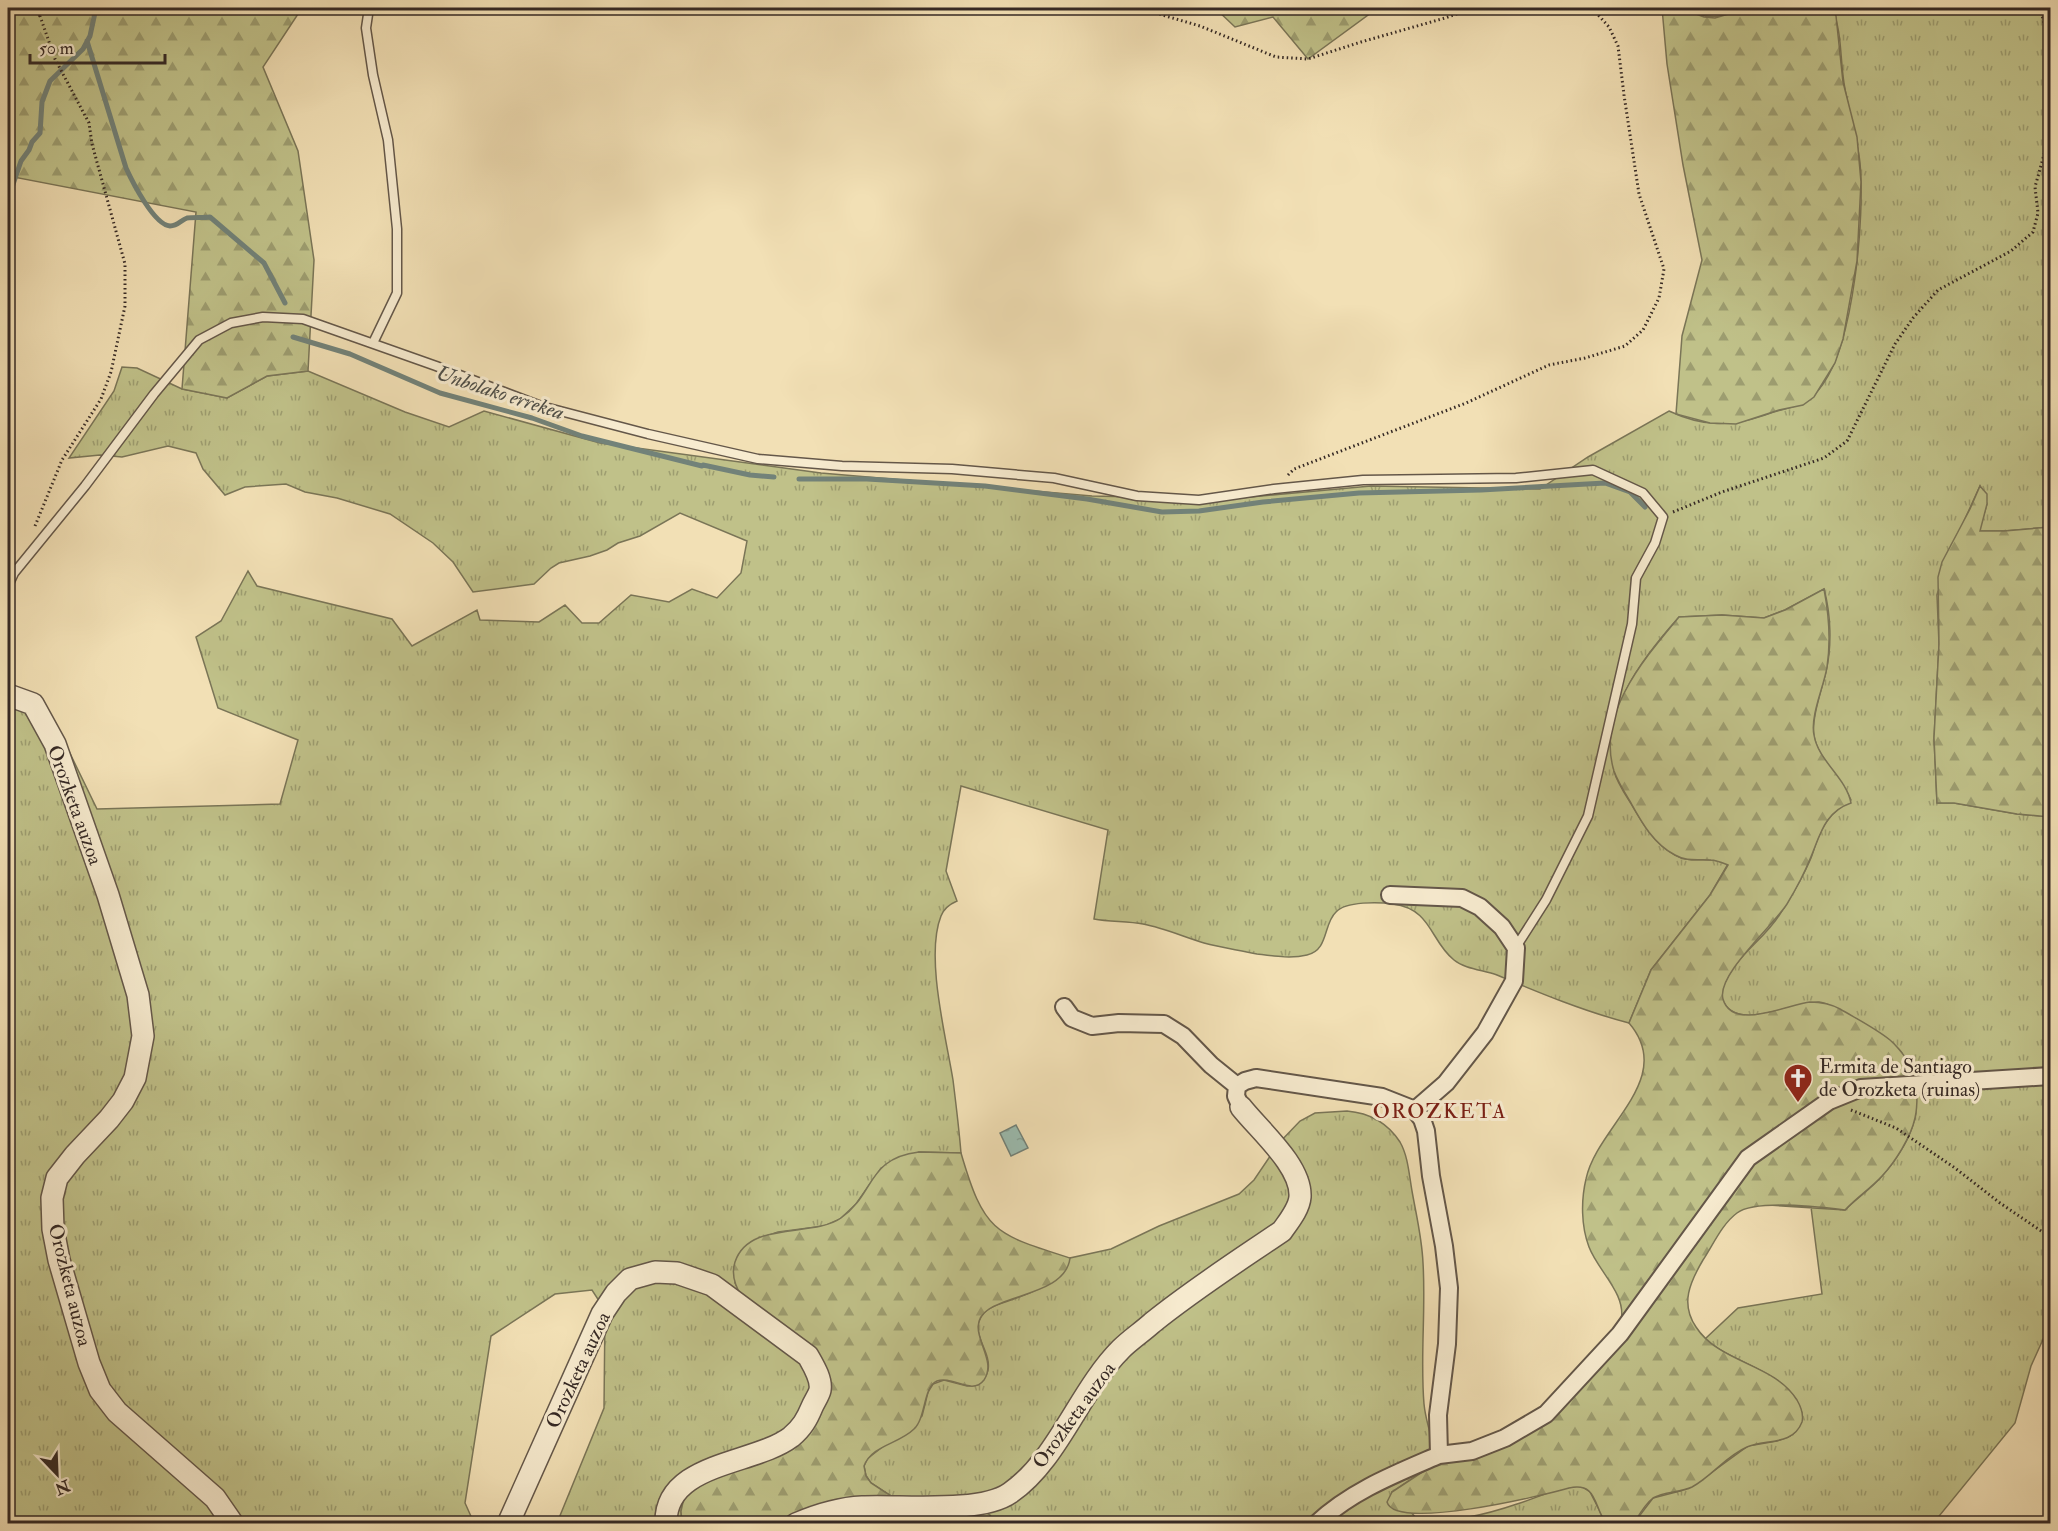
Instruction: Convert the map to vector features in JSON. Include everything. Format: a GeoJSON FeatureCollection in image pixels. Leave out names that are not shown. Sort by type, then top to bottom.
{"type":"FeatureCollection","features":[{"type":"Feature","properties":{"kind":"street","name":"Orozketa auzoa"},"geometry":{"type":"LineString","coordinates":[[8,695],[33,704],[55,744],[108,895],[138,995],[143,1036],[135,1078],[123,1101],[57,1178],[52,1198],[53,1229],[59,1260],[89,1363],[100,1390],[117,1412],[215,1498],[233,1524]]}},
{"type":"Feature","properties":{"kind":"street"},"geometry":{"type":"LineString","coordinates":[[1390,895],[1462,898],[1480,907],[1502,927],[1515,948],[1514,981],[1485,1033],[1446,1083],[1415,1110]]}},
{"type":"Feature","properties":{"kind":"street"},"geometry":{"type":"LineString","coordinates":[[1064,1007],[1072,1018],[1092,1026],[1119,1023],[1164,1024],[1183,1036],[1211,1065],[1237,1086]]}},
{"type":"Feature","properties":{"kind":"street"},"geometry":{"type":"LineString","coordinates":[[1316,1524],[1348,1498],[1370,1485],[1438,1455],[1472,1451],[1505,1438],[1546,1414],[1620,1334],[1748,1158],[1829,1101],[1861,1088],[2050,1076]]}},
{"type":"Feature","properties":{"kind":"street"},"geometry":{"type":"LineString","coordinates":[[1237,1086],[1256,1078],[1382,1097],[1415,1110],[1422,1119],[1426,1131],[1449,1288],[1448,1344],[1438,1415],[1438,1455]]}},
{"type":"Feature","properties":{"kind":"street"},"geometry":{"type":"LineString","coordinates":[[1237,1086],[1236,1096],[1241,1107]]}},
{"type":"Feature","properties":{"kind":"street","name":"Orozketa auzoa"},"geometry":{"type":"LineString","coordinates":[[796,1524],[820,1514],[860,1507],[991,1503],[1010,1493],[1040,1467],[1089,1389],[1121,1349],[1181,1300],[1282,1230],[1293,1215],[1300,1198],[1291,1166],[1241,1107]]}},
{"type":"Feature","properties":{"kind":"street","name":"Orozketa auzoa"},"geometry":{"type":"LineString","coordinates":[[508,1524],[602,1314],[616,1293],[630,1279],[655,1272],[677,1273],[712,1285],[808,1356],[816,1372],[820,1390],[804,1425],[789,1438],[696,1475],[682,1485],[672,1496],[666,1524]]}},
{"type":"Feature","properties":{"kind":"lane"},"geometry":{"type":"LineString","coordinates":[[369,8],[366,28],[388,140],[397,229],[397,293],[373,343]]}},
{"type":"Feature","properties":{"kind":"lane"},"geometry":{"type":"LineString","coordinates":[[8,586],[14,573],[85,486],[154,393],[199,339],[231,323],[264,317],[303,319],[541,406],[648,434],[758,459],[843,466],[952,469],[1054,478],[1137,496],[1189,500],[1364,480],[1516,478],[1593,470],[1643,493],[1663,517],[1655,543],[1636,578],[1632,624],[1588,816],[1546,900],[1515,948]]}},
{"type":"Feature","properties":{"kind":"path"},"geometry":{"type":"LineString","coordinates":[[29,554],[35,525],[62,460],[101,399],[111,372],[125,306],[125,264],[92,144],[89,123],[55,59],[40,16],[33,8]]}},
{"type":"Feature","properties":{"kind":"path"},"geometry":{"type":"LineString","coordinates":[[40,16],[44,8]]}},
{"type":"Feature","properties":{"kind":"path"},"geometry":{"type":"LineString","coordinates":[[1115,8],[1152,12],[1200,26],[1276,57],[1308,59],[1473,8]]}},
{"type":"Feature","properties":{"kind":"path"},"geometry":{"type":"LineString","coordinates":[[1274,489],[1294,469],[1466,403],[1549,365],[1585,358],[1625,346],[1643,330],[1659,298],[1664,269],[1639,194],[1618,46],[1609,27],[1592,8]]}},
{"type":"Feature","properties":{"kind":"path"},"geometry":{"type":"LineString","coordinates":[[2042,8],[2041,12],[2050,44]]}},
{"type":"Feature","properties":{"kind":"path"},"geometry":{"type":"LineString","coordinates":[[1663,517],[1722,492],[1824,458],[1847,441],[1895,345],[1913,318],[1938,290],[2011,251],[2033,232],[2038,213],[2035,187],[2050,134]]}},
{"type":"Feature","properties":{"kind":"path"},"geometry":{"type":"LineString","coordinates":[[1829,1101],[1896,1128],[2050,1237]]}},
{"type":"Feature","properties":{"kind":"green space"},"geometry":{"type":"Polygon","coordinates":[[[8,8],[302,8],[263,67],[298,151],[314,260],[308,371],[267,376],[227,398],[182,389],[196,212],[8,176],[8,8]]]}},
{"type":"Feature","properties":{"kind":"green space"},"geometry":{"type":"Polygon","coordinates":[[[1215,8],[1390,8],[1371,13],[1308,59],[1273,17],[1235,27],[1215,8]]]}},
{"type":"Feature","properties":{"kind":"green space"},"geometry":{"type":"Polygon","coordinates":[[[1662,8],[1680,8],[1704,17],[1715,18],[1749,8],[1832,8],[1836,16],[1843,82],[1857,137],[1861,182],[1857,261],[1843,339],[1835,363],[1814,397],[1803,405],[1736,424],[1710,423],[1676,414],[1682,336],[1702,260],[1683,165],[1667,64],[1662,8]]]}},
{"type":"Feature","properties":{"kind":"green space"},"geometry":{"type":"Polygon","coordinates":[[[1680,8],[1749,8],[1714,17],[1698,15],[1680,8]]]}},
{"type":"Feature","properties":{"kind":"green space"},"geometry":{"type":"Polygon","coordinates":[[[1832,8],[2050,8],[2050,527],[1979,531],[1987,504],[1980,486],[1958,534],[1937,595],[1939,644],[1934,738],[1937,803],[1954,803],[2050,817],[2050,1268],[2044,1267],[2050,1290],[2050,1307],[2045,1335],[2031,1366],[2015,1423],[1935,1521],[1936,1523],[1634,1523],[1653,1498],[1680,1491],[1701,1480],[1748,1446],[1777,1441],[1795,1432],[1802,1413],[1796,1399],[1786,1387],[1705,1339],[1738,1308],[1822,1294],[1811,1208],[1845,1210],[1874,1184],[1889,1168],[1904,1145],[1912,1129],[1916,1112],[1903,1055],[1889,1041],[1864,1024],[1838,1009],[1819,1002],[1769,1013],[1742,1015],[1732,1011],[1724,1003],[1722,997],[1723,987],[1735,965],[1766,932],[1793,894],[1824,825],[1835,812],[1851,800],[1820,752],[1813,729],[1826,672],[1830,641],[1824,589],[1785,610],[1764,618],[1722,615],[1679,617],[1651,651],[1628,687],[1614,726],[1612,748],[1614,771],[1622,790],[1641,821],[1668,851],[1684,859],[1713,860],[1728,864],[1710,895],[1651,970],[1629,1023],[1458,963],[1446,952],[1416,912],[1393,904],[1363,903],[1341,908],[1332,917],[1319,948],[1307,955],[1295,957],[1257,954],[1217,946],[1143,924],[1094,919],[1108,830],[961,786],[946,871],[957,901],[941,916],[935,952],[938,997],[953,1080],[961,1153],[919,1152],[881,1168],[856,1204],[840,1219],[824,1226],[778,1232],[758,1239],[741,1251],[735,1283],[739,1291],[815,1375],[801,1423],[686,1489],[681,1511],[682,1523],[557,1523],[604,1408],[605,1310],[592,1290],[555,1294],[491,1336],[465,1503],[474,1523],[8,1524],[8,702],[26,708],[62,737],[97,809],[280,804],[298,740],[218,708],[196,637],[221,621],[248,571],[257,586],[392,619],[412,646],[477,610],[480,620],[539,622],[565,605],[582,623],[599,623],[631,595],[669,602],[692,589],[717,598],[741,573],[747,541],[680,513],[640,536],[618,543],[607,550],[559,563],[534,584],[473,592],[453,562],[433,543],[390,514],[337,498],[305,492],[286,484],[245,487],[225,495],[203,469],[196,453],[168,446],[122,457],[100,455],[69,458],[114,391],[122,367],[137,368],[182,389],[227,398],[267,376],[308,371],[405,412],[449,427],[484,411],[600,443],[821,473],[1092,496],[1229,499],[1371,486],[1540,489],[1588,457],[1669,411],[1693,420],[1717,424],[1740,422],[1804,403],[1823,384],[1834,364],[1843,339],[1850,309],[1861,214],[1859,153],[1844,83],[1838,26],[1832,8]]]}},
{"type":"Feature","properties":{"kind":"green space"},"geometry":{"type":"Polygon","coordinates":[[[1980,486],[1987,494],[1987,504],[1980,531],[2050,527],[2050,817],[1954,803],[1937,803],[1934,738],[1939,644],[1938,577],[1942,562],[1980,486]]]}},
{"type":"Feature","properties":{"kind":"green space"},"geometry":{"type":"Polygon","coordinates":[[[1824,589],[1829,648],[1827,667],[1814,719],[1814,735],[1821,753],[1844,785],[1851,803],[1835,812],[1824,826],[1790,898],[1728,977],[1723,989],[1723,999],[1728,1009],[1737,1014],[1749,1015],[1810,1002],[1825,1004],[1840,1009],[1872,1028],[1893,1043],[1915,1073],[1917,1077],[1916,1115],[1906,1141],[1892,1164],[1845,1210],[1773,1205],[1759,1206],[1737,1213],[1722,1229],[1698,1268],[1688,1301],[1691,1318],[1706,1339],[1732,1357],[1775,1378],[1787,1388],[1800,1405],[1802,1422],[1792,1435],[1739,1451],[1692,1487],[1653,1498],[1634,1523],[1606,1523],[1594,1497],[1590,1492],[1578,1487],[1470,1509],[1415,1513],[1396,1510],[1387,1502],[1392,1492],[1439,1461],[1540,1413],[1621,1321],[1620,1301],[1593,1256],[1586,1239],[1583,1196],[1586,1179],[1593,1159],[1630,1102],[1639,1083],[1644,1064],[1641,1044],[1629,1023],[1651,970],[1710,895],[1728,865],[1713,860],[1679,857],[1661,845],[1644,825],[1622,787],[1614,771],[1610,749],[1612,728],[1627,688],[1652,650],[1679,617],[1722,615],[1764,618],[1785,610],[1824,589]]]}},
{"type":"Feature","properties":{"kind":"green space"},"geometry":{"type":"Polygon","coordinates":[[[1347,1111],[1370,1116],[1384,1124],[1400,1142],[1408,1165],[1421,1244],[1424,1281],[1424,1404],[1439,1461],[1392,1492],[1420,1522],[1433,1522],[1481,1515],[1557,1490],[1581,1486],[1590,1492],[1606,1523],[995,1523],[993,1519],[894,1498],[871,1483],[866,1476],[864,1466],[867,1459],[922,1416],[928,1392],[933,1384],[944,1380],[967,1386],[978,1385],[984,1378],[988,1370],[988,1363],[978,1327],[979,1320],[986,1311],[1044,1286],[1059,1274],[1070,1258],[1111,1249],[1159,1226],[1239,1194],[1254,1180],[1279,1143],[1300,1121],[1315,1113],[1347,1111]]]}},
{"type":"Feature","properties":{"kind":"green space"},"geometry":{"type":"Polygon","coordinates":[[[919,1152],[961,1153],[977,1199],[986,1215],[996,1226],[1024,1243],[1070,1258],[1059,1278],[1036,1291],[989,1309],[981,1317],[978,1325],[979,1334],[988,1371],[984,1380],[974,1386],[943,1380],[932,1384],[921,1418],[914,1429],[873,1453],[864,1466],[866,1476],[871,1483],[894,1498],[982,1510],[990,1515],[995,1523],[682,1524],[681,1511],[686,1489],[801,1423],[815,1375],[742,1297],[734,1280],[733,1271],[742,1249],[754,1240],[767,1235],[829,1224],[841,1218],[852,1209],[880,1169],[890,1161],[919,1152]]]}},
{"type":"Feature","properties":{"kind":"water"},"geometry":{"type":"Polygon","coordinates":[[[1016,1125],[1028,1148],[1011,1156],[1000,1133],[1016,1125]]]}},
{"type":"Feature","properties":{"kind":"waterway"},"geometry":{"type":"LineString","coordinates":[[8,199],[21,161],[40,133],[42,102],[50,81],[83,49],[90,36],[96,8]]}},
{"type":"Feature","properties":{"kind":"waterway","name":"Unbolako errekea"},"geometry":{"type":"LineString","coordinates":[[87,41],[126,168],[151,211],[164,224],[170,226],[187,218],[210,217],[264,263],[285,303]]}},
{"type":"Feature","properties":{"kind":"waterway","name":"Unbolako errekea"},"geometry":{"type":"LineString","coordinates":[[293,337],[350,354],[440,393],[532,418],[582,436],[702,466],[774,477]]}},
{"type":"Feature","properties":{"kind":"waterway"},"geometry":{"type":"LineString","coordinates":[[799,479],[867,479],[985,486],[1087,499],[1162,512],[1199,511],[1359,493],[1481,490],[1605,483],[1630,492],[1645,507]]}},
{"type":"Feature","properties":{"kind":"place","name":"Ermita de Santiago de Orozketa (ruinas)"},"geometry":{"type":"Point","coordinates":[1798,1104]}},
{"type":"Feature","properties":{"kind":"district","name":"OROZKETA"},"geometry":{"type":"Point","coordinates":[1440,1111]}}]}
